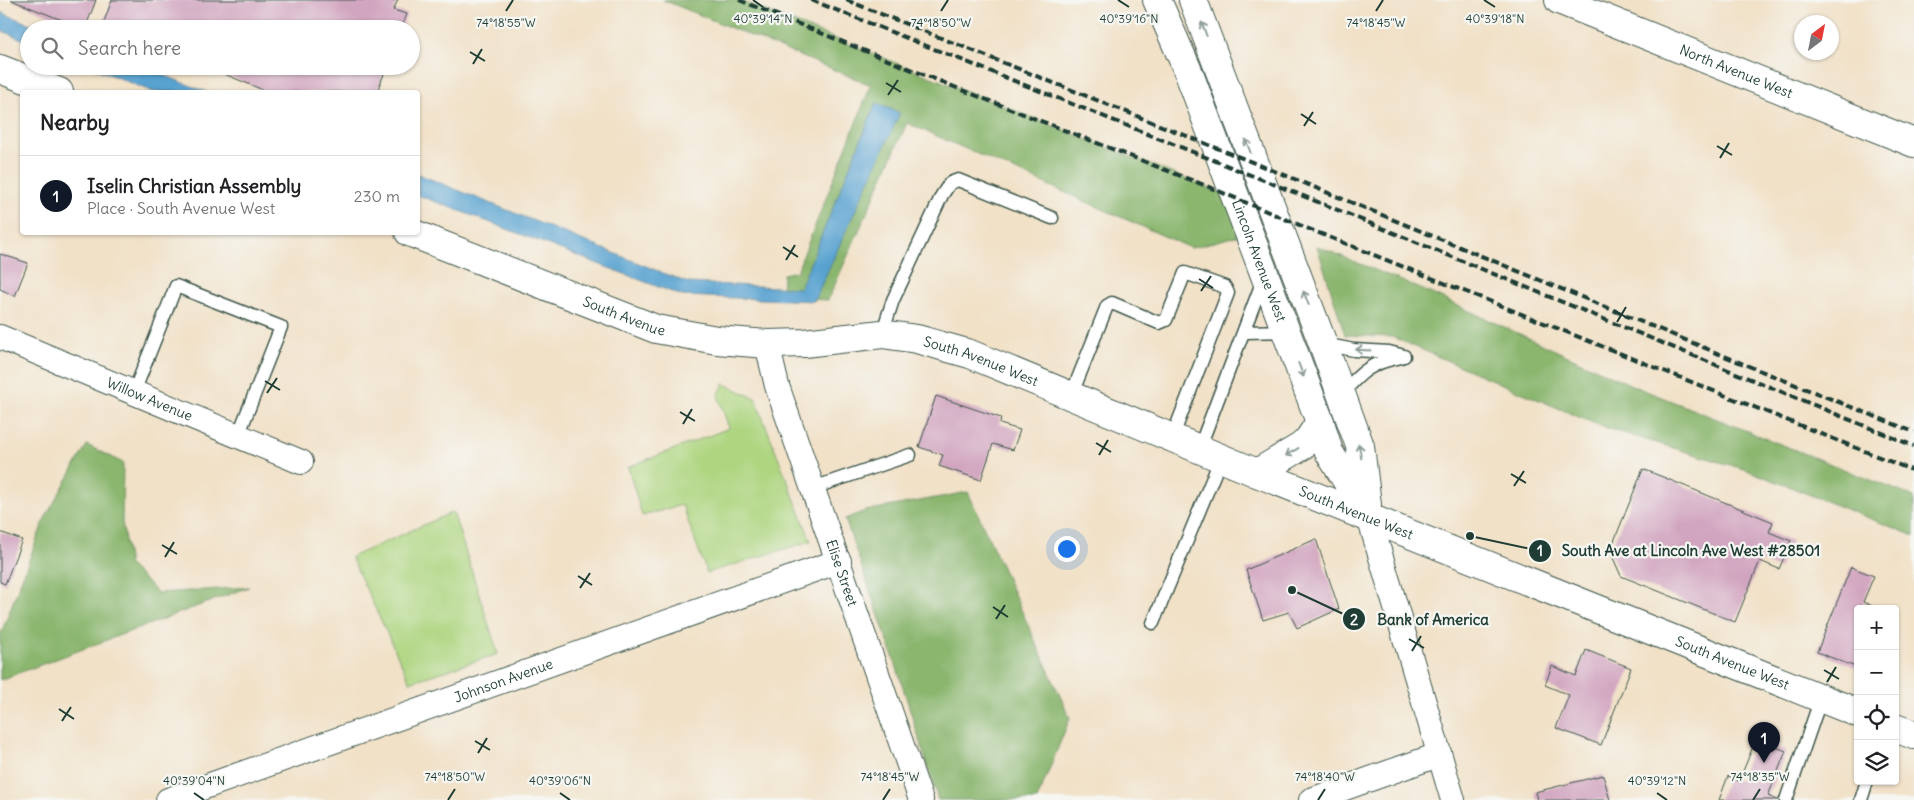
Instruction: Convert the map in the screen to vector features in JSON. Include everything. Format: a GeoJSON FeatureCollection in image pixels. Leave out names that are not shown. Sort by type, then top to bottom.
{"type":"FeatureCollection","features":[{"type":"Feature","properties":{"kind":"main road","name":"Lincoln Avenue West"},"geometry":{"type":"LineString","coordinates":[[1158,0],[1188,71],[1320,422],[1329,452],[1369,517]]}},
{"type":"Feature","properties":{"kind":"main road","name":"Lincoln Avenue West"},"geometry":{"type":"LineString","coordinates":[[1193,0],[1360,446],[1369,517]]}},
{"type":"Feature","properties":{"kind":"main road","name":"North Avenue West"},"geometry":{"type":"LineString","coordinates":[[1559,0],[1913,140]]}},
{"type":"Feature","properties":{"kind":"main road"},"geometry":{"type":"LineString","coordinates":[[0,69],[54,90]]}},
{"type":"Feature","properties":{"kind":"main road","name":"South Avenue"},"geometry":{"type":"LineString","coordinates":[[417,235],[656,329],[717,340],[767,344],[804,343],[851,337]]}},
{"type":"Feature","properties":{"kind":"main road","name":"South Avenue West"},"geometry":{"type":"LineString","coordinates":[[851,337],[882,334],[917,339],[970,354],[1210,454],[1854,711]]}},
{"type":"Feature","properties":{"kind":"main road"},"geometry":{"type":"LineString","coordinates":[[1257,473],[1302,446],[1320,422]]}},
{"type":"Feature","properties":{"kind":"main road"},"geometry":{"type":"LineString","coordinates":[[1899,729],[1914,735]]}},
{"type":"Feature","properties":{"kind":"street","name":"Willow Avenue"},"geometry":{"type":"LineString","coordinates":[[0,337],[300,462]]}},
{"type":"Feature","properties":{"kind":"street","name":"Elise Street"},"geometry":{"type":"LineString","coordinates":[[767,344],[777,386],[921,800]]}},
{"type":"Feature","properties":{"kind":"street","name":"Lincoln Avenue West"},"geometry":{"type":"LineString","coordinates":[[1369,517],[1438,755],[1453,800]]}},
{"type":"Feature","properties":{"kind":"street","name":"Johnson Avenue"},"geometry":{"type":"LineString","coordinates":[[168,800],[839,561]]}},
{"type":"Feature","properties":{"kind":"street"},"geometry":{"type":"LineString","coordinates":[[1312,800],[1438,755]]}},
{"type":"Feature","properties":{"kind":"lane"},"geometry":{"type":"LineString","coordinates":[[882,334],[893,300],[950,183],[958,180],[1052,218]]}},
{"type":"Feature","properties":{"kind":"lane"},"geometry":{"type":"LineString","coordinates":[[1071,396],[1107,306],[1112,303],[1159,323],[1166,320],[1185,273],[1225,287],[1228,293],[1172,438]]}},
{"type":"Feature","properties":{"kind":"lane"},"geometry":{"type":"LineString","coordinates":[[1153,622],[1210,454],[1244,332],[1265,275]]}},
{"type":"Feature","properties":{"kind":"lane"},"geometry":{"type":"LineString","coordinates":[[134,392],[176,286],[281,327],[238,436]]}},
{"type":"Feature","properties":{"kind":"lane"},"geometry":{"type":"LineString","coordinates":[[1244,332],[1286,331]]}},
{"type":"Feature","properties":{"kind":"lane"},"geometry":{"type":"LineString","coordinates":[[1323,344],[1354,350],[1389,352],[1404,356],[1390,358],[1369,367],[1341,395]]}},
{"type":"Feature","properties":{"kind":"lane"},"geometry":{"type":"LineString","coordinates":[[813,488],[910,455]]}},
{"type":"Feature","properties":{"kind":"lane"},"geometry":{"type":"LineString","coordinates":[[1786,800],[1821,698]]}},
{"type":"Feature","properties":{"kind":"lane"},"geometry":{"type":"LineString","coordinates":[[1861,800],[1866,785]]}},
{"type":"Feature","properties":{"kind":"green space"},"geometry":{"type":"Polygon","coordinates":[[[663,0],[738,0],[1239,200],[1244,234],[1191,248],[907,123],[828,300],[782,298],[783,274],[797,271],[871,85],[663,0]]]}},
{"type":"Feature","properties":{"kind":"green space"},"geometry":{"type":"Polygon","coordinates":[[[1317,246],[1421,289],[1636,387],[1914,497],[1914,536],[1747,470],[1600,426],[1392,337],[1345,335],[1317,246]]]}},
{"type":"Feature","properties":{"kind":"green space"},"geometry":{"type":"Polygon","coordinates":[[[724,384],[755,398],[811,541],[707,573],[682,505],[642,516],[628,467],[729,428],[718,396],[724,384]]]}},
{"type":"Feature","properties":{"kind":"green space"},"geometry":{"type":"Polygon","coordinates":[[[87,445],[123,463],[122,521],[129,565],[158,593],[249,587],[0,680],[0,636],[45,518],[87,445]]]}},
{"type":"Feature","properties":{"kind":"green space"},"geometry":{"type":"Polygon","coordinates":[[[968,492],[1070,718],[1037,800],[938,800],[897,668],[845,519],[865,511],[968,492]]]}},
{"type":"Feature","properties":{"kind":"green space"},"geometry":{"type":"Polygon","coordinates":[[[453,512],[498,654],[410,682],[351,557],[453,512]]]}},
{"type":"Feature","properties":{"kind":"water"},"geometry":{"type":"Polygon","coordinates":[[[0,12],[20,20],[20,38],[0,30],[0,12]]]}},
{"type":"Feature","properties":{"kind":"water"},"geometry":{"type":"Polygon","coordinates":[[[111,75],[163,75],[202,90],[148,90],[111,75]]]}},
{"type":"Feature","properties":{"kind":"water"},"geometry":{"type":"Polygon","coordinates":[[[876,103],[900,113],[814,301],[682,296],[420,196],[420,175],[688,283],[800,288],[876,103]]]}},
{"type":"Feature","properties":{"kind":"building"},"geometry":{"type":"Polygon","coordinates":[[[11,0],[96,0],[88,20],[62,20],[11,0]]]}},
{"type":"Feature","properties":{"kind":"building"},"geometry":{"type":"Polygon","coordinates":[[[112,0],[398,0],[393,10],[407,14],[405,20],[104,20],[112,0]]]}},
{"type":"Feature","properties":{"kind":"building"},"geometry":{"type":"Polygon","coordinates":[[[227,75],[384,75],[378,90],[263,90],[227,75]]]}},
{"type":"Feature","properties":{"kind":"building"},"geometry":{"type":"Polygon","coordinates":[[[0,254],[28,263],[15,296],[0,289],[0,254]]]}},
{"type":"Feature","properties":{"kind":"building"},"geometry":{"type":"Polygon","coordinates":[[[936,396],[1001,418],[1000,424],[1020,430],[1013,450],[993,444],[981,480],[939,466],[943,455],[919,447],[936,396]]]}},
{"type":"Feature","properties":{"kind":"building"},"geometry":{"type":"Polygon","coordinates":[[[1643,469],[1773,522],[1769,532],[1791,541],[1779,569],[1760,561],[1735,622],[1621,576],[1610,551],[1643,469]]]}},
{"type":"Feature","properties":{"kind":"building"},"geometry":{"type":"Polygon","coordinates":[[[0,532],[22,540],[5,584],[0,582],[0,532]]]}},
{"type":"Feature","properties":{"kind":"building"},"geometry":{"type":"Polygon","coordinates":[[[1316,539],[1339,609],[1297,628],[1289,612],[1263,620],[1246,570],[1316,539]]]}},
{"type":"Feature","properties":{"kind":"building"},"geometry":{"type":"Polygon","coordinates":[[[1851,567],[1874,576],[1863,602],[1870,605],[1854,605],[1854,666],[1817,652],[1851,567]]]}},
{"type":"Feature","properties":{"kind":"building"},"geometry":{"type":"Polygon","coordinates":[[[1586,650],[1631,668],[1601,745],[1556,728],[1569,695],[1545,685],[1552,666],[1576,676],[1586,650]]]}},
{"type":"Feature","properties":{"kind":"building"},"geometry":{"type":"Polygon","coordinates":[[[1756,739],[1786,751],[1768,796],[1778,800],[1719,800],[1728,776],[1739,781],[1756,739]]]}},
{"type":"Feature","properties":{"kind":"building"},"geometry":{"type":"Polygon","coordinates":[[[1603,775],[1610,800],[1537,800],[1535,792],[1603,775]]]}},
{"type":"Feature","properties":{"kind":"railway"},"geometry":{"type":"LineString","coordinates":[[739,0],[1914,471]]}},
{"type":"Feature","properties":{"kind":"railway"},"geometry":{"type":"LineString","coordinates":[[811,0],[1296,193],[1914,446]]}},
{"type":"Feature","properties":{"kind":"railway"},"geometry":{"type":"LineString","coordinates":[[846,0],[1292,178],[1914,432]]}},
{"type":"Feature","properties":{"kind":"place","name":"South Ave at Lincoln Ave West #28501"},"geometry":{"type":"Point","coordinates":[1470,536]}},
{"type":"Feature","properties":{"kind":"place","name":"Bank of America"},"geometry":{"type":"Point","coordinates":[1292,590]}},
{"type":"Feature","properties":{"kind":"place","name":"Iselin Christian Assembly"},"geometry":{"type":"Point","coordinates":[1764,763]}}]}
